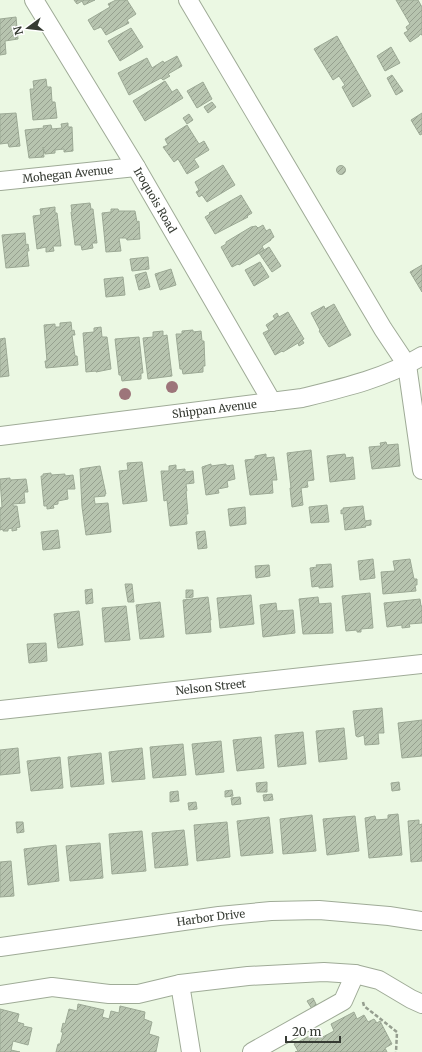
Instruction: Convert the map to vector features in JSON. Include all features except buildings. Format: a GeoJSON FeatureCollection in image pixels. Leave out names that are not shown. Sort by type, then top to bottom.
{"type":"FeatureCollection","features":[{"type":"Feature","properties":{"kind":"street","name":"Iroquois Road"},"geometry":{"type":"LineString","coordinates":[[34,0],[136,167],[272,402]]}},
{"type":"Feature","properties":{"kind":"street"},"geometry":{"type":"LineString","coordinates":[[188,0],[383,329],[407,365],[422,470]]}},
{"type":"Feature","properties":{"kind":"street","name":"Mohegan Avenue"},"geometry":{"type":"LineString","coordinates":[[0,181],[136,167]]}},
{"type":"Feature","properties":{"kind":"street","name":"Shippan Avenue"},"geometry":{"type":"LineString","coordinates":[[0,436],[302,398],[371,379],[407,365],[422,356]]}},
{"type":"Feature","properties":{"kind":"street","name":"Nelson Street"},"geometry":{"type":"LineString","coordinates":[[0,710],[422,664]]}},
{"type":"Feature","properties":{"kind":"street","name":"Harbor Drive"},"geometry":{"type":"LineString","coordinates":[[0,947],[220,916],[271,911],[319,910],[422,920]]}},
{"type":"Feature","properties":{"kind":"street"},"geometry":{"type":"LineString","coordinates":[[0,995],[52,987],[108,994],[138,994],[180,984],[248,976],[324,972],[352,982],[379,980],[422,1004]]}},
{"type":"Feature","properties":{"kind":"street"},"geometry":{"type":"LineString","coordinates":[[252,1052],[343,1001],[352,982]]}},
{"type":"Feature","properties":{"kind":"street"},"geometry":{"type":"LineString","coordinates":[[180,984],[192,1052]]}},
{"type":"Feature","properties":{"kind":"path"},"geometry":{"type":"LineString","coordinates":[[352,982],[362,999],[364,1006],[397,1032],[396,1052]]}}]}
